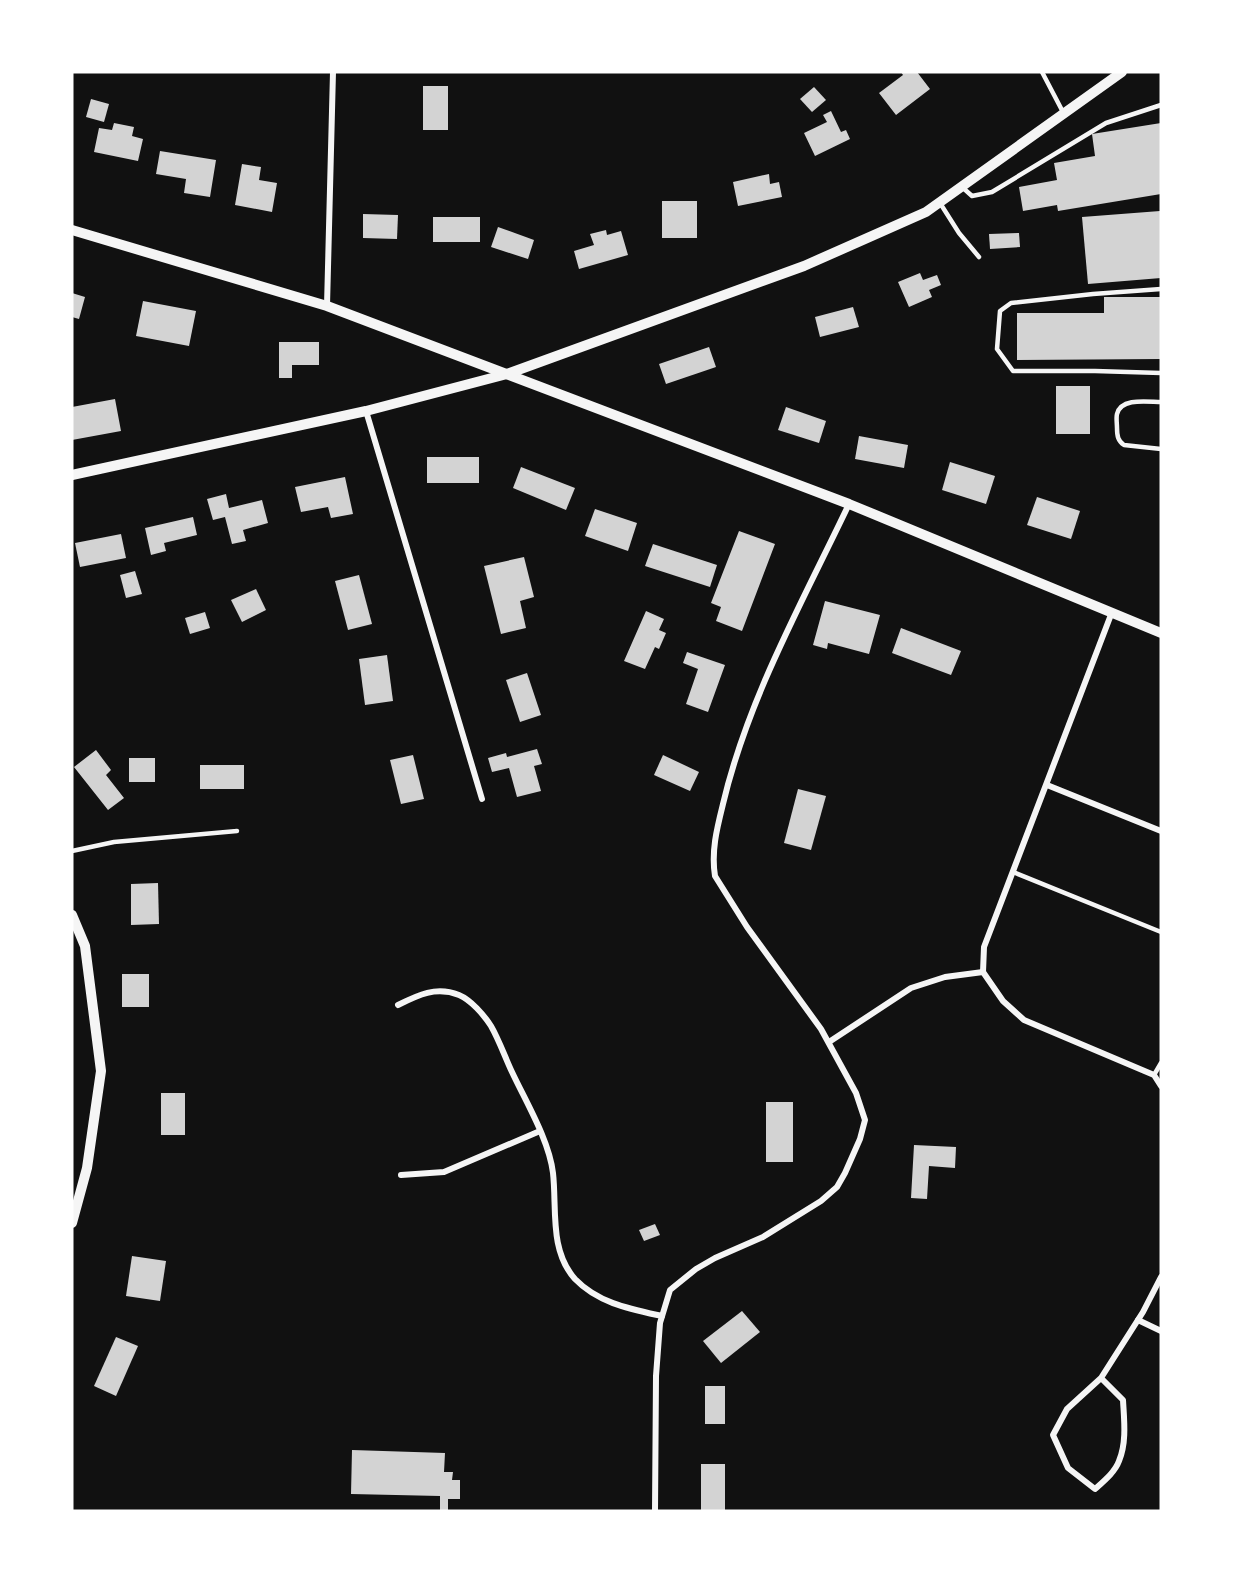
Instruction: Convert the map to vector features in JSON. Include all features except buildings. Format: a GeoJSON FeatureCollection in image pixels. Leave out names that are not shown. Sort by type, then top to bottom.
{"type":"FeatureCollection","features":[{"type":"Feature","properties":{"kind":"street"},"geometry":{"type":"LineString","coordinates":[[327,306],[333,72]]}},
{"type":"Feature","properties":{"kind":"street"},"geometry":{"type":"LineString","coordinates":[[72,475],[366,411],[507,374],[804,266],[926,212],[1122,72]]}},
{"type":"Feature","properties":{"kind":"street"},"geometry":{"type":"LineString","coordinates":[[72,230],[327,306],[849,504],[1161,633]]}},
{"type":"Feature","properties":{"kind":"street"},"geometry":{"type":"LineString","coordinates":[[366,411],[482,799]]}},
{"type":"Feature","properties":{"kind":"street"},"geometry":{"type":"LineString","coordinates":[[655,1511],[656,1376],[662,1316],[670,1290],[696,1269],[763,1237],[821,1201],[837,1187],[860,1139],[865,1120],[856,1093],[829,1042],[747,927],[715,876],[713,855],[714,841],[735,758],[777,655],[849,504]]}},
{"type":"Feature","properties":{"kind":"street"},"geometry":{"type":"LineString","coordinates":[[1113,612],[984,946],[983,972],[1004,1001],[1024,1020],[1154,1075],[1161,1086]]}},
{"type":"Feature","properties":{"kind":"street"},"geometry":{"type":"LineString","coordinates":[[1047,785],[1161,831]]}},
{"type":"Feature","properties":{"kind":"street"},"geometry":{"type":"LineString","coordinates":[[72,915],[85,946],[101,1071],[87,1168],[72,1223]]}},
{"type":"Feature","properties":{"kind":"street"},"geometry":{"type":"LineString","coordinates":[[829,1042],[911,988],[945,977],[983,972]]}},
{"type":"Feature","properties":{"kind":"street"},"geometry":{"type":"LineString","coordinates":[[398,1005],[422,993],[444,990],[461,996],[475,1006],[491,1026],[540,1131],[553,1172],[557,1238],[562,1259],[574,1278],[592,1293],[617,1306],[662,1316]]}},
{"type":"Feature","properties":{"kind":"street"},"geometry":{"type":"LineString","coordinates":[[401,1176],[444,1172],[540,1131]]}},
{"type":"Feature","properties":{"kind":"street"},"geometry":{"type":"LineString","coordinates":[[1101,1378],[1123,1400],[1125,1428],[1119,1461],[1095,1490],[1068,1468],[1053,1435],[1067,1408],[1101,1378],[1138,1320],[1161,1276]]}},
{"type":"Feature","properties":{"kind":"street"},"geometry":{"type":"LineString","coordinates":[[1138,1320],[1161,1331]]}},
{"type":"Feature","properties":{"kind":"lane"},"geometry":{"type":"LineString","coordinates":[[1042,72],[1064,114]]}},
{"type":"Feature","properties":{"kind":"lane"},"geometry":{"type":"LineString","coordinates":[[962,187],[972,196],[993,192],[1106,123],[1161,105]]}},
{"type":"Feature","properties":{"kind":"lane"},"geometry":{"type":"LineString","coordinates":[[940,203],[959,234],[979,257]]}},
{"type":"Feature","properties":{"kind":"lane"},"geometry":{"type":"LineString","coordinates":[[1161,289],[1011,303],[1000,311],[997,349],[1013,371],[1095,370],[1161,373]]}},
{"type":"Feature","properties":{"kind":"lane"},"geometry":{"type":"LineString","coordinates":[[1161,402],[1124,404],[1117,413],[1117,435],[1119,442],[1124,446],[1161,449]]}},
{"type":"Feature","properties":{"kind":"lane"},"geometry":{"type":"LineString","coordinates":[[72,851],[114,842],[237,831]]}},
{"type":"Feature","properties":{"kind":"lane"},"geometry":{"type":"LineString","coordinates":[[1013,872],[1161,932]]}},
{"type":"Feature","properties":{"kind":"lane"},"geometry":{"type":"LineString","coordinates":[[1154,1075],[1161,1063]]}}]}
